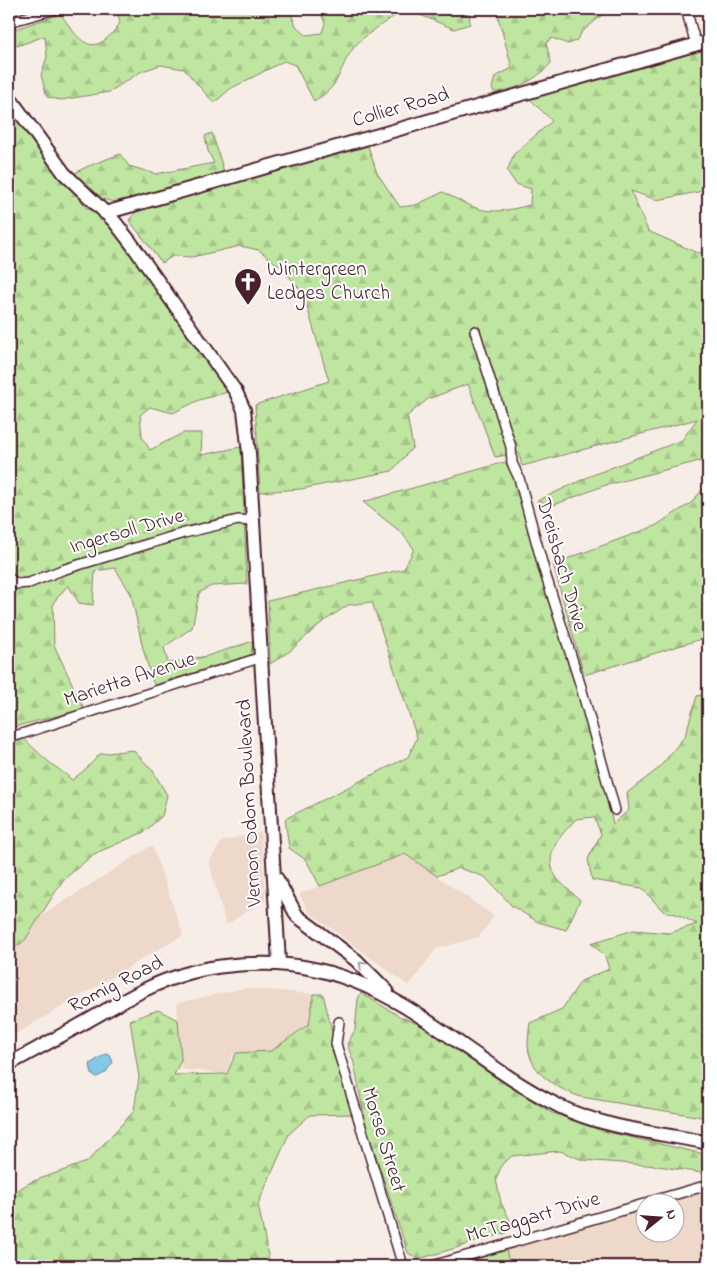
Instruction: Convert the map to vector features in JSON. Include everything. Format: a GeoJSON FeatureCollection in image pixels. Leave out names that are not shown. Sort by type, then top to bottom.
{"type":"FeatureCollection","features":[{"type":"Feature","properties":{"kind":"main road","name":"Collier Road"},"geometry":{"type":"LineString","coordinates":[[104,213],[702,43]]}},
{"type":"Feature","properties":{"kind":"main road","name":"Vernon Odom Boulevard"},"geometry":{"type":"LineString","coordinates":[[9,97],[58,167],[131,242],[164,286],[238,396],[247,424],[279,963]]}},
{"type":"Feature","properties":{"kind":"main road"},"geometry":{"type":"LineString","coordinates":[[274,872],[297,916],[356,960],[396,1000]]}},
{"type":"Feature","properties":{"kind":"main road"},"geometry":{"type":"LineString","coordinates":[[279,963],[316,969],[350,978],[396,1000],[524,1086],[560,1107],[584,1117],[708,1143]]}},
{"type":"Feature","properties":{"kind":"main road","name":"Romig Road"},"geometry":{"type":"LineString","coordinates":[[9,1064],[139,992],[176,976],[226,966],[279,963]]}},
{"type":"Feature","properties":{"kind":"street"},"geometry":{"type":"LineString","coordinates":[[9,22],[55,9]]}},
{"type":"Feature","properties":{"kind":"street"},"geometry":{"type":"LineString","coordinates":[[686,9],[702,43]]}},
{"type":"Feature","properties":{"kind":"street","name":"Dreisbach Drive"},"geometry":{"type":"LineString","coordinates":[[475,331],[511,447],[512,463],[581,688],[615,810]]}},
{"type":"Feature","properties":{"kind":"street","name":"Ingersoll Drive"},"geometry":{"type":"LineString","coordinates":[[11,580],[29,583],[62,570],[184,533],[238,520],[253,520]]}},
{"type":"Feature","properties":{"kind":"street","name":"Marietta Avenue"},"geometry":{"type":"LineString","coordinates":[[9,738],[262,657]]}},
{"type":"Feature","properties":{"kind":"street","name":"Morse Street"},"geometry":{"type":"LineString","coordinates":[[339,1022],[336,1044],[403,1266]]}},
{"type":"Feature","properties":{"kind":"street"},"geometry":{"type":"LineString","coordinates":[[684,1192],[708,1185]]}},
{"type":"Feature","properties":{"kind":"street","name":"McTaggart Drive"},"geometry":{"type":"LineString","coordinates":[[432,1266],[634,1207]]}},
{"type":"Feature","properties":{"kind":"shaded area"},"geometry":{"type":"Polygon","coordinates":[[[261,832],[265,900],[226,925],[209,862],[222,841],[261,832]]]}},
{"type":"Feature","properties":{"kind":"shaded area"},"geometry":{"type":"Polygon","coordinates":[[[152,845],[183,935],[9,1038],[9,937],[152,845]]]}},
{"type":"Feature","properties":{"kind":"shaded area"},"geometry":{"type":"Polygon","coordinates":[[[405,854],[494,916],[479,937],[436,949],[409,986],[309,912],[299,894],[405,854]]]}},
{"type":"Feature","properties":{"kind":"shaded area"},"geometry":{"type":"Polygon","coordinates":[[[245,988],[314,994],[309,1023],[271,1051],[233,1053],[227,1074],[181,1069],[177,1003],[245,988]]]}},
{"type":"Feature","properties":{"kind":"shaded area"},"geometry":{"type":"Polygon","coordinates":[[[708,1191],[708,1266],[510,1266],[506,1250],[634,1212],[634,1242],[684,1242],[684,1198],[708,1191]]]}},
{"type":"Feature","properties":{"kind":"green space"},"geometry":{"type":"Polygon","coordinates":[[[117,9],[289,9],[296,26],[306,35],[322,33],[325,23],[319,9],[406,9],[379,26],[355,46],[330,89],[314,101],[295,65],[284,61],[230,89],[214,103],[184,69],[161,65],[142,71],[109,92],[61,100],[47,97],[41,75],[47,57],[45,36],[17,46],[9,43],[9,31],[61,14],[81,40],[88,44],[102,42],[111,35],[120,23],[117,9]]]}},
{"type":"Feature","properties":{"kind":"green space"},"geometry":{"type":"Polygon","coordinates":[[[406,9],[469,9],[470,24],[454,29],[406,9]]]}},
{"type":"Feature","properties":{"kind":"green space"},"geometry":{"type":"Polygon","coordinates":[[[496,9],[609,9],[582,32],[576,41],[568,44],[552,38],[546,43],[551,63],[540,74],[518,87],[494,92],[492,88],[495,77],[512,68],[496,9]]]}},
{"type":"Feature","properties":{"kind":"green space"},"geometry":{"type":"Polygon","coordinates":[[[708,46],[708,190],[657,200],[631,191],[648,231],[698,253],[708,250],[708,470],[699,461],[603,486],[554,505],[537,501],[590,476],[682,440],[697,419],[522,466],[519,453],[495,457],[468,384],[428,399],[407,416],[413,447],[392,471],[301,489],[260,492],[255,405],[329,381],[303,293],[282,268],[259,250],[240,246],[192,257],[173,256],[162,263],[129,220],[137,211],[368,146],[377,173],[400,207],[416,205],[443,192],[466,204],[484,210],[503,210],[530,205],[531,189],[516,184],[507,171],[514,154],[552,121],[529,98],[708,46]]]}},
{"type":"Feature","properties":{"kind":"green space"},"geometry":{"type":"Polygon","coordinates":[[[9,105],[52,165],[87,208],[108,220],[235,390],[199,400],[173,413],[150,407],[140,415],[142,437],[150,450],[183,433],[202,433],[201,455],[241,447],[247,584],[211,586],[199,593],[192,628],[164,647],[168,663],[207,656],[253,641],[251,655],[154,685],[143,649],[131,594],[115,568],[95,571],[93,605],[79,603],[68,585],[53,603],[54,645],[84,709],[13,727],[45,759],[72,780],[100,754],[133,750],[153,771],[167,795],[162,816],[144,832],[94,854],[63,880],[25,940],[9,952],[9,105]]]}},
{"type":"Feature","properties":{"kind":"green space"},"geometry":{"type":"Polygon","coordinates":[[[212,133],[225,175],[113,202],[97,197],[75,173],[120,154],[129,166],[156,174],[214,163],[208,151],[205,136],[212,133]]]}},
{"type":"Feature","properties":{"kind":"green space"},"geometry":{"type":"Polygon","coordinates":[[[505,462],[514,475],[598,761],[613,824],[629,810],[627,793],[659,768],[685,736],[697,696],[708,693],[708,1118],[581,1097],[563,1090],[547,1079],[534,1065],[530,1056],[528,1037],[530,1023],[562,1009],[581,981],[609,969],[605,956],[591,943],[634,930],[670,933],[697,924],[676,914],[663,911],[642,888],[592,880],[588,859],[601,834],[594,817],[576,819],[557,842],[552,856],[551,863],[555,875],[580,900],[566,930],[538,922],[512,906],[485,877],[459,868],[437,876],[405,854],[320,886],[306,860],[289,848],[285,819],[408,757],[417,738],[372,602],[348,605],[320,624],[290,651],[270,664],[268,601],[404,569],[414,549],[402,533],[363,502],[505,462]]]}},
{"type":"Feature","properties":{"kind":"green space"},"geometry":{"type":"Polygon","coordinates":[[[708,483],[708,637],[584,675],[553,564],[655,526],[691,503],[708,483]]]}},
{"type":"Feature","properties":{"kind":"green space"},"geometry":{"type":"Polygon","coordinates":[[[361,993],[399,1016],[441,1034],[489,1072],[550,1112],[599,1130],[708,1155],[708,1174],[658,1166],[583,1160],[560,1151],[512,1156],[502,1164],[496,1179],[501,1203],[511,1222],[506,1233],[419,1259],[408,1253],[366,1126],[354,1063],[347,1044],[355,1030],[358,999],[361,993]]]}},
{"type":"Feature","properties":{"kind":"green space"},"geometry":{"type":"Polygon","coordinates":[[[314,994],[323,994],[352,1114],[310,1115],[289,1134],[258,1204],[270,1266],[9,1266],[9,1195],[31,1182],[87,1162],[134,1111],[139,1077],[130,1020],[158,1010],[178,1020],[181,1060],[174,1075],[227,1074],[236,1053],[271,1051],[309,1024],[314,994]]]}},
{"type":"Feature","properties":{"kind":"green space"},"geometry":{"type":"Polygon","coordinates":[[[506,1250],[510,1266],[454,1266],[506,1250]]]}},
{"type":"Feature","properties":{"kind":"water"},"geometry":{"type":"Polygon","coordinates":[[[105,1054],[110,1055],[113,1062],[105,1073],[97,1077],[92,1075],[90,1064],[105,1054]]]}},
{"type":"Feature","properties":{"kind":"place","name":"Wintergreen Ledges Church"},"geometry":{"type":"Point","coordinates":[248,306]}}]}
